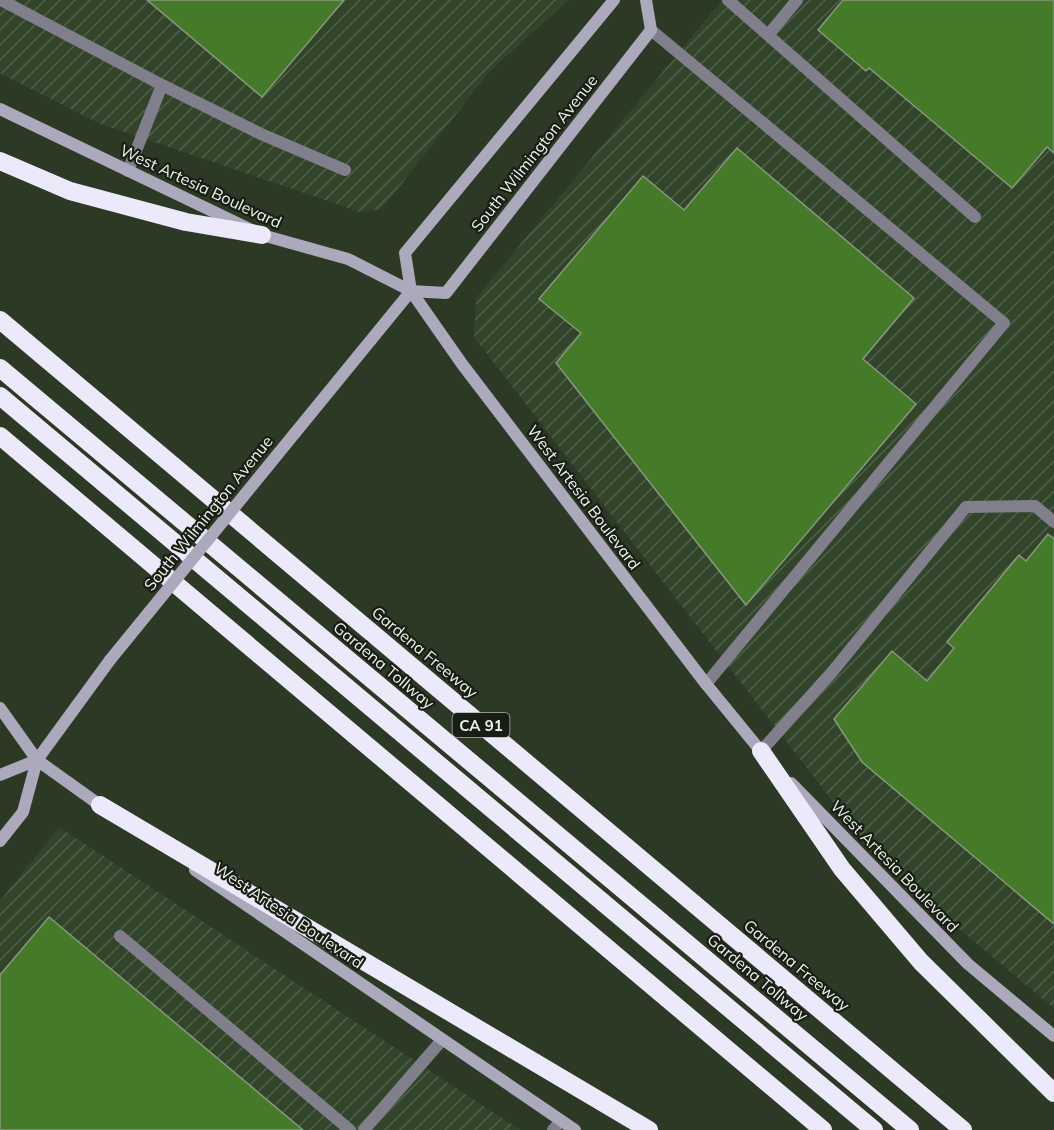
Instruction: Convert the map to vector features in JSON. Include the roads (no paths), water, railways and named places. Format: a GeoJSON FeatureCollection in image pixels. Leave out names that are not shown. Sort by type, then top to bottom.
{"type":"FeatureCollection","features":[{"type":"Feature","properties":{"kind":"highway"},"geometry":{"type":"LineString","coordinates":[[0,161],[70,191],[186,222],[262,235]]}},
{"type":"Feature","properties":{"kind":"highway","name":"Gardena Freeway"},"geometry":{"type":"LineString","coordinates":[[0,320],[963,1130]]}},
{"type":"Feature","properties":{"kind":"highway","name":"Gardena Tollway"},"geometry":{"type":"LineString","coordinates":[[0,368],[910,1130]]}},
{"type":"Feature","properties":{"kind":"highway"},"geometry":{"type":"LineString","coordinates":[[0,396],[874,1130]]}},
{"type":"Feature","properties":{"kind":"highway"},"geometry":{"type":"LineString","coordinates":[[0,436],[823,1130]]}},
{"type":"Feature","properties":{"kind":"highway"},"geometry":{"type":"LineString","coordinates":[[760,751],[842,869],[921,962],[1054,1093]]}},
{"type":"Feature","properties":{"kind":"highway"},"geometry":{"type":"LineString","coordinates":[[100,805],[648,1130]]}},
{"type":"Feature","properties":{"kind":"main road","name":"South Wilmington Avenue"},"geometry":{"type":"LineString","coordinates":[[0,841],[23,812],[37,760],[110,660],[411,291],[405,253],[614,0]]}},
{"type":"Feature","properties":{"kind":"main road"},"geometry":{"type":"LineString","coordinates":[[646,0],[651,30]]}},
{"type":"Feature","properties":{"kind":"main road","name":"South Wilmington Avenue"},"geometry":{"type":"LineString","coordinates":[[411,291],[446,293],[651,30]]}},
{"type":"Feature","properties":{"kind":"main road","name":"West Artesia Boulevard"},"geometry":{"type":"LineString","coordinates":[[0,109],[262,235],[348,259],[411,291],[462,364],[706,684],[760,751],[968,964],[1054,1036]]}},
{"type":"Feature","properties":{"kind":"main road","name":"West Artesia Boulevard"},"geometry":{"type":"LineString","coordinates":[[0,708],[37,760],[442,1040],[557,1125],[575,1130]]}},
{"type":"Feature","properties":{"kind":"main road"},"geometry":{"type":"LineString","coordinates":[[0,775],[37,760]]}},
{"type":"Feature","properties":{"kind":"lane"},"geometry":{"type":"LineString","coordinates":[[1,0],[261,134],[345,170]]}},
{"type":"Feature","properties":{"kind":"lane"},"geometry":{"type":"LineString","coordinates":[[728,0],[975,217]]}},
{"type":"Feature","properties":{"kind":"lane"},"geometry":{"type":"LineString","coordinates":[[769,34],[797,0]]}},
{"type":"Feature","properties":{"kind":"lane"},"geometry":{"type":"LineString","coordinates":[[651,30],[1004,323],[706,684]]}},
{"type":"Feature","properties":{"kind":"lane"},"geometry":{"type":"LineString","coordinates":[[128,171],[162,85]]}},
{"type":"Feature","properties":{"kind":"lane"},"geometry":{"type":"LineString","coordinates":[[760,751],[833,671],[966,507],[1035,506],[1054,522]]}},
{"type":"Feature","properties":{"kind":"lane"},"geometry":{"type":"LineString","coordinates":[[120,936],[350,1130]]}},
{"type":"Feature","properties":{"kind":"lane"},"geometry":{"type":"LineString","coordinates":[[364,1130],[442,1040]]}}]}
